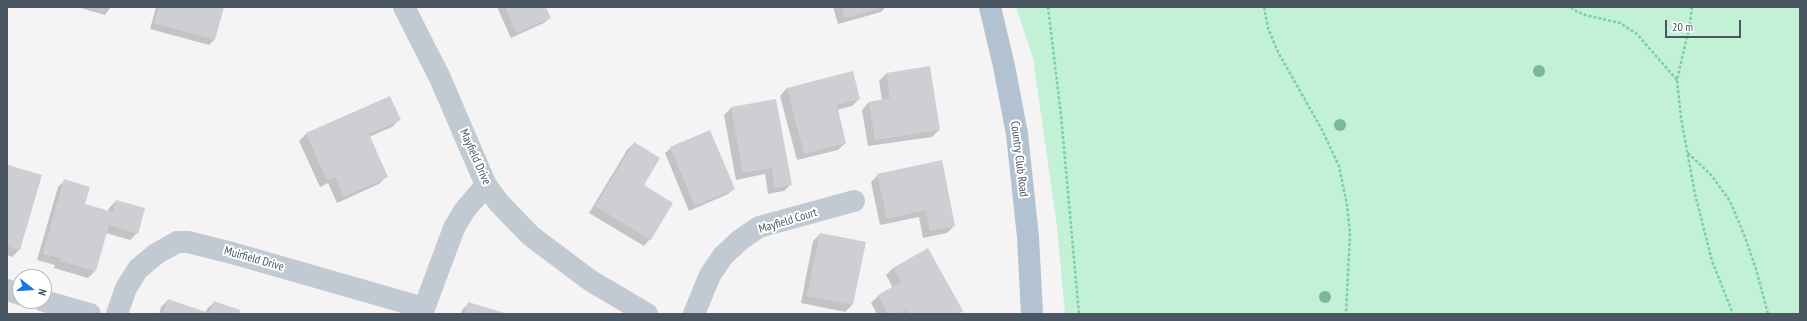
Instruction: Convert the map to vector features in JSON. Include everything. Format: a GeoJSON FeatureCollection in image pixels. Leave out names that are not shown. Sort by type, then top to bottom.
{"type":"FeatureCollection","features":[{"type":"Feature","properties":{"kind":"main road","name":"Country Club Road"},"geometry":{"type":"LineString","coordinates":[[990,7],[1004,66],[1016,134],[1028,237],[1032,314]]}},
{"type":"Feature","properties":{"kind":"street","name":"Mayfield Drive"},"geometry":{"type":"LineString","coordinates":[[404,7],[440,78],[486,185],[498,203],[531,236],[591,281],[647,314]]}},
{"type":"Feature","properties":{"kind":"street","name":"Muirfield Drive"},"geometry":{"type":"LineString","coordinates":[[117,314],[126,288],[138,269],[156,254],[176,242],[188,242],[232,253],[423,311],[454,228],[464,211],[486,185]]}},
{"type":"Feature","properties":{"kind":"street","name":"Mayfield Court"},"geometry":{"type":"LineString","coordinates":[[694,314],[710,275],[723,256],[740,240],[759,227],[854,201]]}},
{"type":"Feature","properties":{"kind":"street"},"geometry":{"type":"LineString","coordinates":[[52,303],[90,314]]}},
{"type":"Feature","properties":{"kind":"path"},"geometry":{"type":"LineString","coordinates":[[1048,7],[1061,116],[1079,314]]}},
{"type":"Feature","properties":{"kind":"path"},"geometry":{"type":"LineString","coordinates":[[1264,7],[1268,28],[1278,52],[1322,130],[1339,166],[1347,205],[1350,233],[1346,314]]}},
{"type":"Feature","properties":{"kind":"path"},"geometry":{"type":"LineString","coordinates":[[1571,7],[1585,15],[1620,23],[1626,26],[1637,34],[1678,80]]}},
{"type":"Feature","properties":{"kind":"path"},"geometry":{"type":"LineString","coordinates":[[1692,7],[1690,24],[1678,80],[1681,118],[1695,194],[1712,261],[1732,314]]}},
{"type":"Feature","properties":{"kind":"path"},"geometry":{"type":"LineString","coordinates":[[1688,153],[1712,174],[1730,201],[1745,236],[1756,269],[1768,314]]}},
{"type":"Feature","properties":{"kind":"green space"},"geometry":{"type":"Polygon","coordinates":[[[1016,7],[1800,7],[1800,314],[1065,314],[1057,227],[1033,58],[1016,7]]]}},
{"type":"Feature","properties":{"kind":"building"},"geometry":{"type":"Polygon","coordinates":[[[159,7],[224,7],[215,40],[154,23],[159,7]]]}},
{"type":"Feature","properties":{"kind":"building"},"geometry":{"type":"Polygon","coordinates":[[[505,7],[546,7],[551,18],[516,33],[505,7]]]}},
{"type":"Feature","properties":{"kind":"building"},"geometry":{"type":"Polygon","coordinates":[[[842,7],[883,7],[845,18],[842,7]]]}},
{"type":"Feature","properties":{"kind":"building"},"geometry":{"type":"Polygon","coordinates":[[[930,66],[940,130],[875,140],[869,102],[890,98],[886,73],[930,66]]]}},
{"type":"Feature","properties":{"kind":"building"},"geometry":{"type":"Polygon","coordinates":[[[853,71],[860,99],[837,105],[846,143],[804,154],[787,88],[853,71]]]}},
{"type":"Feature","properties":{"kind":"building"},"geometry":{"type":"Polygon","coordinates":[[[390,96],[401,120],[369,134],[388,177],[344,197],[335,177],[327,181],[306,133],[390,96]]]}},
{"type":"Feature","properties":{"kind":"building"},"geometry":{"type":"Polygon","coordinates":[[[776,99],[792,185],[775,188],[772,168],[743,173],[731,107],[776,99]]]}},
{"type":"Feature","properties":{"kind":"building"},"geometry":{"type":"Polygon","coordinates":[[[710,130],[735,189],[695,206],[670,147],[710,130]]]}},
{"type":"Feature","properties":{"kind":"building"},"geometry":{"type":"Polygon","coordinates":[[[634,142],[660,158],[644,185],[673,203],[651,240],[595,206],[634,142]]]}},
{"type":"Feature","properties":{"kind":"building"},"geometry":{"type":"Polygon","coordinates":[[[942,160],[955,226],[930,231],[926,210],[887,219],[877,174],[942,160]]]}},
{"type":"Feature","properties":{"kind":"building"},"geometry":{"type":"Polygon","coordinates":[[[8,165],[42,175],[20,250],[7,246],[8,165]]]}},
{"type":"Feature","properties":{"kind":"building"},"geometry":{"type":"Polygon","coordinates":[[[64,179],[90,187],[85,204],[113,212],[116,200],[145,208],[138,234],[109,225],[96,271],[60,261],[61,258],[43,254],[64,179]]]}},
{"type":"Feature","properties":{"kind":"building"},"geometry":{"type":"Polygon","coordinates":[[[820,233],[866,242],[853,305],[807,296],[820,233]]]}},
{"type":"Feature","properties":{"kind":"building"},"geometry":{"type":"Polygon","coordinates":[[[928,248],[963,311],[958,314],[909,314],[906,310],[900,314],[888,314],[878,295],[901,282],[893,268],[928,248]]]}},
{"type":"Feature","properties":{"kind":"building"},"geometry":{"type":"Polygon","coordinates":[[[168,299],[209,313],[214,301],[240,310],[239,314],[163,314],[168,299]]]}},
{"type":"Feature","properties":{"kind":"building"},"geometry":{"type":"Polygon","coordinates":[[[468,302],[508,314],[465,314],[468,302]]]}}]}
